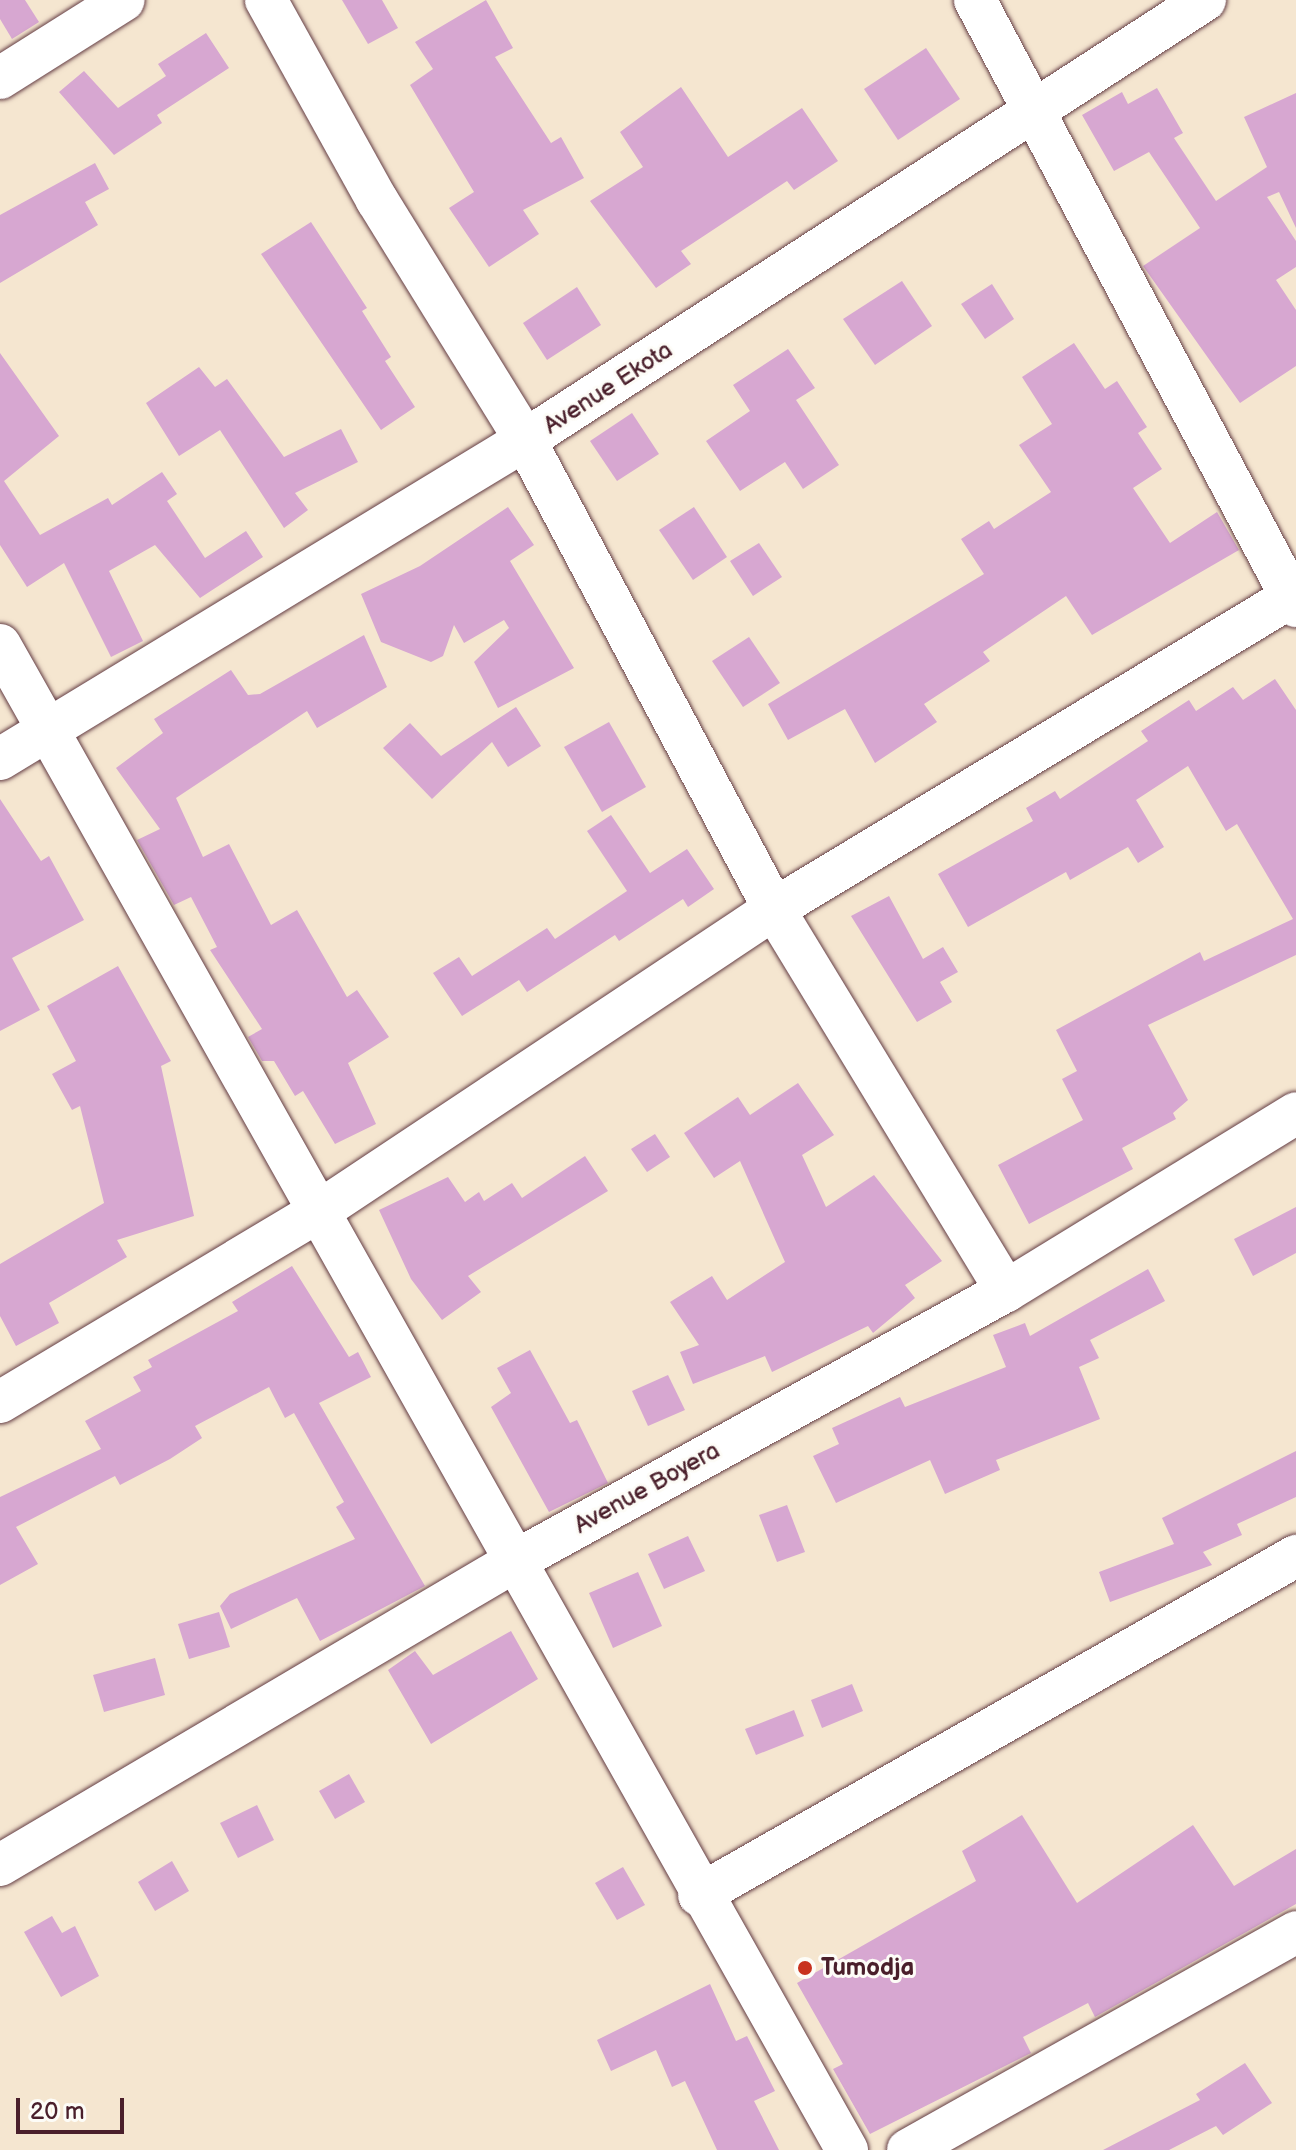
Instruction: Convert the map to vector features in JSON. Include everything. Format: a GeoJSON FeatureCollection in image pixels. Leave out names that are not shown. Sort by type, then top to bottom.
{"type":"FeatureCollection","features":[{"type":"Feature","properties":{"kind":"street"},"geometry":{"type":"LineString","coordinates":[[0,78],[124,0]]}},
{"type":"Feature","properties":{"kind":"street"},"geometry":{"type":"LineString","coordinates":[[266,0],[377,200],[525,440],[774,909],[1006,1291]]}},
{"type":"Feature","properties":{"kind":"street"},"geometry":{"type":"LineString","coordinates":[[0,1402],[318,1212],[774,909],[1294,599],[1040,112],[975,0]]}},
{"type":"Feature","properties":{"kind":"street","name":"Avenue Ekota"},"geometry":{"type":"LineString","coordinates":[[0,759],[49,726],[525,440],[1040,112],[1205,0]]}},
{"type":"Feature","properties":{"kind":"street"},"geometry":{"type":"LineString","coordinates":[[0,645],[49,726],[318,1212],[517,1560],[699,1895],[847,2150]]}},
{"type":"Feature","properties":{"kind":"street","name":"Avenue Boyera"},"geometry":{"type":"LineString","coordinates":[[0,1865],[517,1560],[1006,1291],[1296,1113]]}},
{"type":"Feature","properties":{"kind":"street"},"geometry":{"type":"LineString","coordinates":[[699,1895],[1296,1556]]}},
{"type":"Feature","properties":{"kind":"street"},"geometry":{"type":"LineString","coordinates":[[908,2150],[1296,1932]]}},
{"type":"Feature","properties":{"kind":"building"},"geometry":{"type":"Polygon","coordinates":[[[0,0],[25,0],[39,22],[12,39],[0,19],[0,0]]]}},
{"type":"Feature","properties":{"kind":"building"},"geometry":{"type":"Polygon","coordinates":[[[342,0],[382,0],[398,28],[368,44],[342,0]]]}},
{"type":"Feature","properties":{"kind":"building"},"geometry":{"type":"Polygon","coordinates":[[[486,0],[513,48],[495,57],[551,143],[561,137],[584,178],[523,210],[539,234],[489,267],[449,208],[474,192],[410,85],[433,69],[415,42],[486,0]]]}},
{"type":"Feature","properties":{"kind":"building"},"geometry":{"type":"Polygon","coordinates":[[[206,33],[229,68],[157,115],[162,123],[114,155],[59,92],[84,71],[118,108],[166,76],[158,64],[206,33]]]}},
{"type":"Feature","properties":{"kind":"building"},"geometry":{"type":"Polygon","coordinates":[[[926,48],[960,99],[898,140],[864,89],[926,48]]]}},
{"type":"Feature","properties":{"kind":"building"},"geometry":{"type":"Polygon","coordinates":[[[681,87],[728,157],[802,108],[838,161],[794,190],[787,181],[681,251],[691,264],[656,288],[590,201],[643,167],[620,132],[681,87]]]}},
{"type":"Feature","properties":{"kind":"building"},"geometry":{"type":"Polygon","coordinates":[[[1157,88],[1183,133],[1174,138],[1216,201],[1267,167],[1244,117],[1296,93],[1296,228],[1279,192],[1267,197],[1296,241],[1296,267],[1276,280],[1296,310],[1296,366],[1240,403],[1143,266],[1200,228],[1149,152],[1114,171],[1082,115],[1122,92],[1128,104],[1157,88]]]}},
{"type":"Feature","properties":{"kind":"building"},"geometry":{"type":"Polygon","coordinates":[[[95,163],[109,189],[85,202],[98,225],[0,283],[0,215],[95,163]]]}},
{"type":"Feature","properties":{"kind":"building"},"geometry":{"type":"Polygon","coordinates":[[[311,222],[367,308],[362,311],[391,357],[385,361],[415,407],[381,430],[261,254],[311,222]]]}},
{"type":"Feature","properties":{"kind":"building"},"geometry":{"type":"Polygon","coordinates":[[[902,281],[932,326],[875,365],[843,319],[902,281]]]}},
{"type":"Feature","properties":{"kind":"building"},"geometry":{"type":"Polygon","coordinates":[[[992,284],[1014,319],[985,339],[961,304],[992,284]]]}},
{"type":"Feature","properties":{"kind":"building"},"geometry":{"type":"Polygon","coordinates":[[[577,287],[601,325],[547,360],[523,323],[577,287]]]}},
{"type":"Feature","properties":{"kind":"building"},"geometry":{"type":"Polygon","coordinates":[[[1074,343],[1105,389],[1117,381],[1147,427],[1138,433],[1162,469],[1133,488],[1170,543],[1217,512],[1239,550],[1092,635],[1066,596],[983,652],[990,661],[924,704],[937,722],[875,763],[845,709],[788,740],[768,704],[984,574],[961,539],[989,521],[994,529],[1051,492],[1019,445],[1052,424],[1022,377],[1074,343]]]}},
{"type":"Feature","properties":{"kind":"building"},"geometry":{"type":"Polygon","coordinates":[[[788,349],[815,388],[796,400],[839,465],[803,489],[785,462],[740,491],[706,441],[750,411],[733,385],[788,349]]]}},
{"type":"Feature","properties":{"kind":"building"},"geometry":{"type":"Polygon","coordinates":[[[0,353],[59,436],[4,481],[40,535],[108,498],[112,505],[162,472],[177,494],[167,501],[205,558],[246,531],[263,557],[200,598],[155,545],[109,571],[143,641],[111,657],[64,563],[27,587],[0,545],[0,353]]]}},
{"type":"Feature","properties":{"kind":"building"},"geometry":{"type":"Polygon","coordinates":[[[199,367],[215,387],[227,379],[284,457],[341,429],[358,462],[295,493],[308,510],[284,528],[220,430],[179,456],[146,403],[199,367]]]}},
{"type":"Feature","properties":{"kind":"building"},"geometry":{"type":"Polygon","coordinates":[[[632,413],[659,454],[617,481],[590,441],[632,413]]]}},
{"type":"Feature","properties":{"kind":"building"},"geometry":{"type":"Polygon","coordinates":[[[508,507],[534,545],[510,561],[574,668],[498,708],[474,662],[509,628],[504,620],[464,643],[454,625],[443,656],[431,662],[381,642],[361,594],[420,566],[508,507]]]}},
{"type":"Feature","properties":{"kind":"building"},"geometry":{"type":"Polygon","coordinates":[[[694,507],[727,557],[693,580],[659,530],[694,507]]]}},
{"type":"Feature","properties":{"kind":"building"},"geometry":{"type":"Polygon","coordinates":[[[759,543],[782,577],[753,596],[730,561],[759,543]]]}},
{"type":"Feature","properties":{"kind":"building"},"geometry":{"type":"Polygon","coordinates":[[[364,635],[387,687],[317,728],[307,711],[176,798],[203,857],[229,844],[271,925],[297,910],[347,997],[357,990],[389,1037],[348,1063],[376,1124],[335,1144],[303,1091],[295,1096],[274,1061],[262,1061],[248,1037],[262,1029],[210,950],[217,947],[191,897],[174,905],[137,840],[160,829],[116,768],[163,733],[154,719],[231,670],[248,695],[260,694],[364,635]]]}},
{"type":"Feature","properties":{"kind":"building"},"geometry":{"type":"Polygon","coordinates":[[[749,637],[780,683],[743,707],[712,661],[749,637]]]}},
{"type":"Feature","properties":{"kind":"building"},"geometry":{"type":"Polygon","coordinates":[[[1275,679],[1296,710],[1296,955],[1148,1025],[1188,1100],[1173,1113],[1176,1119],[1122,1148],[1133,1169],[1029,1224],[998,1165],[1083,1120],[1062,1079],[1077,1071],[1056,1030],[1200,952],[1204,961],[1293,919],[1237,824],[1226,831],[1188,766],[1136,800],[1164,847],[1138,863],[1128,847],[1070,880],[1066,872],[968,927],[938,874],[1033,821],[1026,808],[1055,791],[1060,799],[1148,741],[1141,731],[1189,700],[1196,711],[1233,687],[1243,700],[1275,679]]]}},
{"type":"Feature","properties":{"kind":"building"},"geometry":{"type":"Polygon","coordinates":[[[516,707],[541,746],[508,767],[492,742],[432,799],[383,748],[410,723],[441,756],[516,707]]]}},
{"type":"Feature","properties":{"kind":"building"},"geometry":{"type":"Polygon","coordinates":[[[609,722],[646,787],[602,812],[564,747],[609,722]]]}},
{"type":"Feature","properties":{"kind":"building"},"geometry":{"type":"Polygon","coordinates":[[[0,799],[41,861],[49,856],[84,920],[12,958],[40,1010],[0,1031],[0,799]]]}},
{"type":"Feature","properties":{"kind":"building"},"geometry":{"type":"Polygon","coordinates":[[[611,815],[650,873],[687,849],[714,889],[688,907],[683,899],[619,941],[615,935],[527,992],[519,980],[462,1016],[433,973],[459,957],[472,976],[547,928],[555,939],[627,891],[587,831],[611,815]]]}},
{"type":"Feature","properties":{"kind":"building"},"geometry":{"type":"Polygon","coordinates":[[[889,896],[923,959],[943,947],[958,972],[940,982],[952,1002],[917,1022],[851,916],[889,896]]]}},
{"type":"Feature","properties":{"kind":"building"},"geometry":{"type":"Polygon","coordinates":[[[118,966],[171,1061],[161,1066],[194,1216],[117,1240],[127,1257],[49,1303],[59,1323],[16,1346],[0,1316],[0,1264],[104,1203],[80,1106],[72,1110],[52,1074],[76,1061],[47,1006],[118,966]]]}},
{"type":"Feature","properties":{"kind":"building"},"geometry":{"type":"Polygon","coordinates":[[[798,1083],[834,1135],[802,1155],[826,1207],[874,1175],[942,1261],[905,1285],[915,1298],[873,1333],[868,1326],[772,1372],[765,1356],[693,1384],[680,1352],[699,1345],[670,1302],[712,1276],[727,1300],[785,1262],[740,1161],[714,1178],[684,1133],[738,1097],[750,1115],[798,1083]]]}},
{"type":"Feature","properties":{"kind":"building"},"geometry":{"type":"Polygon","coordinates":[[[655,1134],[670,1157],[647,1172],[631,1149],[655,1134]]]}},
{"type":"Feature","properties":{"kind":"building"},"geometry":{"type":"Polygon","coordinates":[[[585,1156],[608,1191],[468,1276],[481,1292],[442,1320],[411,1279],[379,1210],[448,1177],[465,1202],[479,1192],[484,1201],[512,1183],[522,1198],[585,1156]]]}},
{"type":"Feature","properties":{"kind":"building"},"geometry":{"type":"Polygon","coordinates":[[[1296,1207],[1296,1253],[1253,1276],[1234,1239],[1296,1207]]]}},
{"type":"Feature","properties":{"kind":"building"},"geometry":{"type":"Polygon","coordinates":[[[292,1266],[349,1357],[358,1352],[371,1377],[319,1403],[425,1586],[320,1641],[297,1598],[231,1629],[220,1606],[230,1594],[355,1539],[336,1507],[344,1502],[294,1413],[285,1418],[269,1387],[195,1426],[202,1438],[170,1459],[120,1485],[115,1476],[16,1527],[38,1564],[0,1585],[0,1497],[101,1449],[85,1421],[141,1391],[133,1377],[152,1367],[148,1360],[238,1311],[232,1302],[292,1266]]]}},
{"type":"Feature","properties":{"kind":"building"},"geometry":{"type":"Polygon","coordinates":[[[1148,1269],[1165,1301],[1090,1340],[1099,1358],[1079,1367],[1100,1419],[996,1460],[1000,1470],[945,1494],[930,1460],[836,1503],[813,1456],[839,1444],[832,1428],[900,1397],[905,1407],[1006,1367],[993,1335],[1025,1323],[1030,1336],[1148,1269]]]}},
{"type":"Feature","properties":{"kind":"building"},"geometry":{"type":"Polygon","coordinates":[[[530,1350],[570,1423],[577,1420],[608,1483],[549,1512],[491,1407],[511,1393],[497,1368],[530,1350]]]}},
{"type":"Feature","properties":{"kind":"building"},"geometry":{"type":"Polygon","coordinates":[[[668,1375],[685,1410],[648,1426],[632,1391],[668,1375]]]}},
{"type":"Feature","properties":{"kind":"building"},"geometry":{"type":"Polygon","coordinates":[[[1296,1451],[1296,1497],[1237,1524],[1242,1535],[1203,1552],[1212,1565],[1110,1602],[1099,1572],[1174,1544],[1162,1518],[1296,1451]]]}},
{"type":"Feature","properties":{"kind":"building"},"geometry":{"type":"Polygon","coordinates":[[[787,1505],[805,1552],[777,1562],[759,1515],[787,1505]]]}},
{"type":"Feature","properties":{"kind":"building"},"geometry":{"type":"Polygon","coordinates":[[[688,1536],[705,1571],[664,1589],[648,1554],[688,1536]]]}},
{"type":"Feature","properties":{"kind":"building"},"geometry":{"type":"Polygon","coordinates":[[[638,1572],[662,1626],[613,1648],[589,1593],[638,1572]]]}},
{"type":"Feature","properties":{"kind":"building"},"geometry":{"type":"Polygon","coordinates":[[[219,1612],[230,1647],[189,1659],[178,1624],[219,1612]]]}},
{"type":"Feature","properties":{"kind":"building"},"geometry":{"type":"Polygon","coordinates":[[[511,1631],[538,1679],[431,1744],[388,1670],[415,1651],[433,1675],[511,1631]]]}},
{"type":"Feature","properties":{"kind":"building"},"geometry":{"type":"Polygon","coordinates":[[[155,1658],[165,1695],[104,1712],[93,1675],[155,1658]]]}},
{"type":"Feature","properties":{"kind":"building"},"geometry":{"type":"Polygon","coordinates":[[[852,1684],[863,1711],[822,1728],[811,1700],[852,1684]]]}},
{"type":"Feature","properties":{"kind":"building"},"geometry":{"type":"Polygon","coordinates":[[[794,1710],[804,1736],[756,1755],[745,1729],[794,1710]]]}},
{"type":"Feature","properties":{"kind":"building"},"geometry":{"type":"Polygon","coordinates":[[[349,1774],[365,1802],[335,1819],[319,1791],[349,1774]]]}},
{"type":"Feature","properties":{"kind":"building"},"geometry":{"type":"Polygon","coordinates":[[[257,1805],[274,1840],[238,1858],[220,1823],[257,1805]]]}},
{"type":"Feature","properties":{"kind":"building"},"geometry":{"type":"Polygon","coordinates":[[[1022,1815],[1077,1903],[1193,1825],[1234,1886],[1296,1849],[1296,1904],[1095,2017],[1088,2003],[1023,2037],[1031,2053],[870,2134],[833,2069],[843,2064],[797,1983],[976,1881],[962,1851],[1022,1815]]]}},
{"type":"Feature","properties":{"kind":"building"},"geometry":{"type":"Polygon","coordinates":[[[172,1861],[189,1891],[155,1911],[138,1882],[172,1861]]]}},
{"type":"Feature","properties":{"kind":"building"},"geometry":{"type":"Polygon","coordinates":[[[623,1867],[645,1905],[617,1920],[595,1883],[623,1867]]]}},
{"type":"Feature","properties":{"kind":"building"},"geometry":{"type":"Polygon","coordinates":[[[52,1916],[62,1933],[75,1926],[99,1976],[61,1997],[24,1932],[52,1916]]]}},
{"type":"Feature","properties":{"kind":"building"},"geometry":{"type":"Polygon","coordinates":[[[710,1984],[736,2041],[747,2036],[775,2091],[754,2101],[779,2150],[717,2150],[685,2081],[672,2087],[656,2050],[611,2071],[597,2040],[710,1984]]]}},
{"type":"Feature","properties":{"kind":"building"},"geometry":{"type":"Polygon","coordinates":[[[1245,2063],[1272,2103],[1223,2135],[1216,2126],[1169,2150],[1103,2150],[1200,2100],[1196,2094],[1245,2063]]]}},
{"type":"Feature","properties":{"kind":"place","name":"Tumodja"},"geometry":{"type":"Point","coordinates":[805,1968]}}]}
